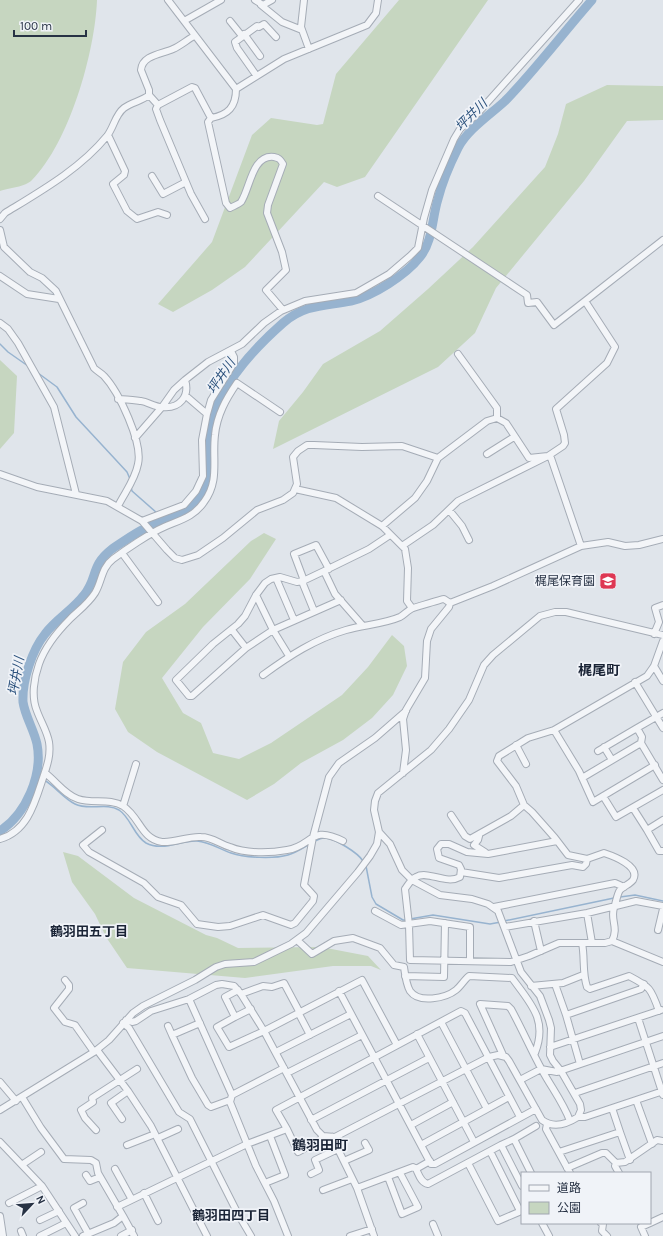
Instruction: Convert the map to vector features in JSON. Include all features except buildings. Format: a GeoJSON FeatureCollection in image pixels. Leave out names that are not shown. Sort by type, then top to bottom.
{"type":"FeatureCollection","features":[{"type":"Feature","properties":{"kind":"street"},"geometry":{"type":"LineString","coordinates":[[168,0],[236,89],[236,99],[230,111],[221,116],[211,118],[208,122],[222,193],[226,203],[230,208],[240,203],[257,166],[262,160],[269,157],[276,158],[280,159],[283,164],[268,205],[267,213],[282,252],[286,270],[266,290],[283,310]]}},
{"type":"Feature","properties":{"kind":"street"},"geometry":{"type":"LineString","coordinates":[[184,21],[220,0]]}},
{"type":"Feature","properties":{"kind":"street"},"geometry":{"type":"LineString","coordinates":[[255,0],[282,22],[302,30]]}},
{"type":"Feature","properties":{"kind":"street"},"geometry":{"type":"LineString","coordinates":[[261,5],[272,0]]}},
{"type":"Feature","properties":{"kind":"street"},"geometry":{"type":"LineString","coordinates":[[304,0],[302,30],[309,49]]}},
{"type":"Feature","properties":{"kind":"street"},"geometry":{"type":"LineString","coordinates":[[236,89],[256,75],[284,59],[367,25],[376,13],[378,0]]}},
{"type":"Feature","properties":{"kind":"street"},"geometry":{"type":"LineString","coordinates":[[135,438],[162,407],[174,390],[185,380],[208,362],[242,344],[264,323],[283,310],[305,301],[356,293],[369,287],[389,274],[418,248],[432,190],[460,129],[478,114],[579,0]]}},
{"type":"Feature","properties":{"kind":"street"},"geometry":{"type":"LineString","coordinates":[[230,21],[260,56]]}},
{"type":"Feature","properties":{"kind":"street"},"geometry":{"type":"LineString","coordinates":[[256,75],[235,45],[237,40],[257,26],[260,27],[266,24],[276,37]]}},
{"type":"Feature","properties":{"kind":"street"},"geometry":{"type":"LineString","coordinates":[[158,105],[149,95],[149,90],[141,70],[143,63],[148,58],[173,49],[194,36]]}},
{"type":"Feature","properties":{"kind":"street"},"geometry":{"type":"LineString","coordinates":[[205,219],[186,182],[156,111],[158,105],[192,87],[195,88],[211,118]]}},
{"type":"Feature","properties":{"kind":"street"},"geometry":{"type":"LineString","coordinates":[[0,219],[5,213],[74,168],[108,135],[114,121],[125,108],[149,95]]}},
{"type":"Feature","properties":{"kind":"street"},"geometry":{"type":"LineString","coordinates":[[108,135],[125,171],[124,175],[113,184],[127,211],[137,219],[158,212],[167,215]]}},
{"type":"Feature","properties":{"kind":"street"},"geometry":{"type":"LineString","coordinates":[[152,176],[163,194],[186,182]]}},
{"type":"Feature","properties":{"kind":"street"},"geometry":{"type":"LineString","coordinates":[[378,196],[527,295],[528,303],[537,302],[554,325],[663,240]]}},
{"type":"Feature","properties":{"kind":"street"},"geometry":{"type":"LineString","coordinates":[[0,230],[4,248],[30,272],[42,278],[56,291],[94,368],[104,376],[118,399],[135,438],[138,446],[139,463],[135,476],[118,506]]}},
{"type":"Feature","properties":{"kind":"street"},"geometry":{"type":"LineString","coordinates":[[0,276],[27,294],[59,298]]}},
{"type":"Feature","properties":{"kind":"street"},"geometry":{"type":"LineString","coordinates":[[402,546],[433,525],[458,501],[548,456],[563,446],[565,443],[556,409],[607,363],[615,347],[585,301]]}},
{"type":"Feature","properties":{"kind":"street"},"geometry":{"type":"LineString","coordinates":[[0,323],[8,329],[18,343],[54,407],[76,494]]}},
{"type":"Feature","properties":{"kind":"street"},"geometry":{"type":"LineString","coordinates":[[143,522],[184,505],[196,491],[203,476],[202,440],[207,414],[214,394],[234,363],[234,357],[231,351]]}},
{"type":"Feature","properties":{"kind":"street"},"geometry":{"type":"LineString","coordinates":[[458,354],[497,408],[497,418]]}},
{"type":"Feature","properties":{"kind":"street"},"geometry":{"type":"LineString","coordinates":[[118,399],[141,401],[162,407],[181,402],[186,396],[187,388],[185,380]]}},
{"type":"Feature","properties":{"kind":"street"},"geometry":{"type":"LineString","coordinates":[[0,839],[12,833],[28,817],[34,806],[49,760],[49,742],[34,702],[35,679],[39,664],[52,639],[95,593],[107,564],[153,532],[189,517],[204,503],[210,494],[216,470],[215,436],[217,421],[227,398],[237,383],[280,412]]}},
{"type":"Feature","properties":{"kind":"street"},"geometry":{"type":"LineString","coordinates":[[186,396],[207,414]]}},
{"type":"Feature","properties":{"kind":"street"},"geometry":{"type":"LineString","coordinates":[[382,526],[415,498],[427,481],[438,458],[487,421],[497,418],[506,423],[529,458],[548,456]]}},
{"type":"Feature","properties":{"kind":"street"},"geometry":{"type":"LineString","coordinates":[[487,454],[514,437]]}},
{"type":"Feature","properties":{"kind":"street"},"geometry":{"type":"LineString","coordinates":[[0,474],[37,487],[95,497],[118,506],[143,522],[175,558],[188,560],[223,538],[257,510],[283,500],[295,489],[297,484],[293,457],[298,451],[307,445],[362,448],[402,446],[438,458]]}},
{"type":"Feature","properties":{"kind":"street"},"geometry":{"type":"LineString","coordinates":[[548,456],[554,464],[581,546]]}},
{"type":"Feature","properties":{"kind":"street"},"geometry":{"type":"LineString","coordinates":[[295,489],[336,498],[382,526],[405,549],[408,568],[407,601],[412,608]]}},
{"type":"Feature","properties":{"kind":"street"},"geometry":{"type":"LineString","coordinates":[[449,510],[462,526],[469,540]]}},
{"type":"Feature","properties":{"kind":"street"},"geometry":{"type":"LineString","coordinates":[[341,600],[273,630],[246,648],[192,696],[189,696],[176,680],[213,644],[232,630],[245,616],[256,594],[265,583],[276,578],[286,577],[297,582],[303,581],[370,549],[390,535]]}},
{"type":"Feature","properties":{"kind":"street"},"geometry":{"type":"LineString","coordinates":[[403,772],[406,750],[403,719],[425,678],[428,641],[431,629],[434,623],[449,607],[450,603],[581,546],[608,542],[625,546],[639,545],[663,539]]}},
{"type":"Feature","properties":{"kind":"street"},"geometry":{"type":"LineString","coordinates":[[314,611],[293,555],[316,545],[327,570],[335,594],[364,626]]}},
{"type":"Feature","properties":{"kind":"street"},"geometry":{"type":"LineString","coordinates":[[122,554],[158,602]]}},
{"type":"Feature","properties":{"kind":"street"},"geometry":{"type":"LineString","coordinates":[[276,578],[294,620]]}},
{"type":"Feature","properties":{"kind":"street"},"geometry":{"type":"LineString","coordinates":[[256,594],[273,630],[289,656]]}},
{"type":"Feature","properties":{"kind":"street"},"geometry":{"type":"LineString","coordinates":[[263,675],[289,656],[324,638],[400,617],[412,608],[427,605],[442,599],[450,603]]}},
{"type":"Feature","properties":{"kind":"street"},"geometry":{"type":"LineString","coordinates":[[654,634],[659,622],[655,608],[663,605]]}},
{"type":"Feature","properties":{"kind":"street"},"geometry":{"type":"LineString","coordinates":[[0,1110],[95,1051],[109,1040],[125,1021],[143,1006],[195,980],[216,967],[225,964],[254,962],[297,940],[315,923],[370,856],[377,844],[379,832],[374,810],[378,792],[431,750],[449,729],[469,700],[484,665],[493,655],[540,616],[555,612],[566,612],[663,635]]}},
{"type":"Feature","properties":{"kind":"street"},"geometry":{"type":"LineString","coordinates":[[232,630],[246,648]]}},
{"type":"Feature","properties":{"kind":"street"},"geometry":{"type":"LineString","coordinates":[[612,941],[616,934],[613,909],[620,890],[633,880],[634,875],[632,869],[626,863],[604,853],[587,859],[566,854],[557,841],[524,805],[516,786],[497,761],[498,757],[516,745],[532,736],[554,730],[647,676],[661,656],[663,641]]}},
{"type":"Feature","properties":{"kind":"street"},"geometry":{"type":"LineString","coordinates":[[654,666],[663,680]]}},
{"type":"Feature","properties":{"kind":"street"},"geometry":{"type":"LineString","coordinates":[[635,682],[663,728]]}},
{"type":"Feature","properties":{"kind":"street"},"geometry":{"type":"LineString","coordinates":[[102,830],[83,845],[89,852],[144,883],[158,897],[181,905],[197,924],[205,926],[230,926],[263,915],[287,925],[295,923],[313,901],[314,896],[304,885],[312,838],[326,787],[334,770],[339,763],[375,738],[406,711]]}},
{"type":"Feature","properties":{"kind":"street"},"geometry":{"type":"LineString","coordinates":[[598,751],[663,713]]}},
{"type":"Feature","properties":{"kind":"street"},"geometry":{"type":"LineString","coordinates":[[637,728],[642,737],[641,743],[663,780]]}},
{"type":"Feature","properties":{"kind":"street"},"geometry":{"type":"LineString","coordinates":[[554,730],[579,771],[593,802],[655,765]]}},
{"type":"Feature","properties":{"kind":"street"},"geometry":{"type":"LineString","coordinates":[[582,778],[641,743]]}},
{"type":"Feature","properties":{"kind":"street"},"geometry":{"type":"LineString","coordinates":[[516,745],[526,764]]}},
{"type":"Feature","properties":{"kind":"street"},"geometry":{"type":"LineString","coordinates":[[604,747],[612,760]]}},
{"type":"Feature","properties":{"kind":"street"},"geometry":{"type":"LineString","coordinates":[[122,806],[136,764]]}},
{"type":"Feature","properties":{"kind":"street"},"geometry":{"type":"LineString","coordinates":[[44,775],[68,794],[79,800],[108,802],[122,806],[133,816],[146,835],[162,842],[201,836],[236,849],[286,851],[297,847],[312,838],[325,834],[343,841]]}},
{"type":"Feature","properties":{"kind":"street"},"geometry":{"type":"LineString","coordinates":[[603,796],[616,817],[663,790]]}},
{"type":"Feature","properties":{"kind":"street"},"geometry":{"type":"LineString","coordinates":[[451,815],[467,839],[479,836],[511,816],[524,805]]}},
{"type":"Feature","properties":{"kind":"street"},"geometry":{"type":"LineString","coordinates":[[633,808],[659,851],[663,851]]}},
{"type":"Feature","properties":{"kind":"street"},"geometry":{"type":"LineString","coordinates":[[647,830],[663,820]]}},
{"type":"Feature","properties":{"kind":"street"},"geometry":{"type":"LineString","coordinates":[[379,832],[390,844],[402,870],[412,880],[440,895],[472,899],[494,907],[615,883],[624,887]]}},
{"type":"Feature","properties":{"kind":"street"},"geometry":{"type":"LineString","coordinates":[[479,836],[474,846],[488,854]]}},
{"type":"Feature","properties":{"kind":"street"},"geometry":{"type":"LineString","coordinates":[[557,841],[488,854],[467,852],[448,844],[441,844],[437,849],[439,858],[459,865],[461,872],[460,877],[451,880],[420,875],[412,880],[404,892],[409,921],[410,960],[517,960],[559,943],[605,943],[612,941],[663,962]]}},
{"type":"Feature","properties":{"kind":"street"},"geometry":{"type":"LineString","coordinates":[[461,872],[499,878],[572,864],[583,867],[586,864],[587,859]]}},
{"type":"Feature","properties":{"kind":"street"},"geometry":{"type":"LineString","coordinates":[[505,927],[587,913],[615,905],[642,900],[663,906]]}},
{"type":"Feature","properties":{"kind":"street"},"geometry":{"type":"LineString","coordinates":[[494,907],[505,927],[521,972],[540,996],[551,1028],[550,1047],[553,1061],[575,1093],[580,1104],[581,1110],[578,1117]]}},
{"type":"Feature","properties":{"kind":"street"},"geometry":{"type":"LineString","coordinates":[[658,930],[663,909]]}},
{"type":"Feature","properties":{"kind":"street"},"geometry":{"type":"LineString","coordinates":[[375,911],[397,924],[409,921],[430,921],[445,922],[470,927],[470,961]]}},
{"type":"Feature","properties":{"kind":"street"},"geometry":{"type":"LineString","coordinates":[[587,913],[592,943]]}},
{"type":"Feature","properties":{"kind":"street"},"geometry":{"type":"LineString","coordinates":[[534,921],[541,951]]}},
{"type":"Feature","properties":{"kind":"street"},"geometry":{"type":"LineString","coordinates":[[405,976],[444,977],[445,922]]}},
{"type":"Feature","properties":{"kind":"street"},"geometry":{"type":"LineString","coordinates":[[297,940],[312,954],[334,941],[353,938],[380,948],[394,965],[404,967],[405,976],[411,992],[426,998],[444,996],[451,993],[469,976],[512,978],[532,1005],[538,1017],[540,1034],[535,1053]]}},
{"type":"Feature","properties":{"kind":"street"},"geometry":{"type":"LineString","coordinates":[[550,1047],[661,1010],[653,992],[644,984],[629,976],[590,989],[587,987],[583,975],[584,956],[582,943]]}},
{"type":"Feature","properties":{"kind":"street"},"geometry":{"type":"LineString","coordinates":[[531,986],[555,984],[573,980],[583,975]]}},
{"type":"Feature","properties":{"kind":"street"},"geometry":{"type":"LineString","coordinates":[[65,980],[69,985],[68,989],[54,1008],[65,1022],[75,1025],[128,1091],[157,1136],[177,1179],[207,1236]]}},
{"type":"Feature","properties":{"kind":"street"},"geometry":{"type":"LineString","coordinates":[[251,1009],[217,1027],[229,1047],[300,1013],[362,980],[397,1045]]}},
{"type":"Feature","properties":{"kind":"street"},"geometry":{"type":"LineString","coordinates":[[235,1017],[225,997],[263,986],[272,987],[284,983],[310,1035]]}},
{"type":"Feature","properties":{"kind":"street"},"geometry":{"type":"LineString","coordinates":[[125,1021],[136,1021],[150,1011],[188,999],[222,984],[234,986],[251,1009],[264,1031],[311,1120],[323,1136],[332,1138],[489,1057],[503,1055]]}},
{"type":"Feature","properties":{"kind":"street"},"geometry":{"type":"LineString","coordinates":[[555,984],[566,1015],[580,1064]]}},
{"type":"Feature","properties":{"kind":"street"},"geometry":{"type":"LineString","coordinates":[[566,1015],[641,989],[644,984]]}},
{"type":"Feature","properties":{"kind":"street"},"geometry":{"type":"LineString","coordinates":[[339,992],[430,1162]]}},
{"type":"Feature","properties":{"kind":"street"},"geometry":{"type":"LineString","coordinates":[[188,999],[200,1023],[231,1097],[231,1105],[247,1144],[274,1201],[288,1236]]}},
{"type":"Feature","properties":{"kind":"street"},"geometry":{"type":"LineString","coordinates":[[570,1121],[565,1109],[541,1069],[535,1053],[511,1009],[508,1006],[480,1004],[503,1055],[509,1061],[542,1120],[547,1124],[556,1126],[570,1121],[578,1117],[585,1117],[663,1092],[638,1018]]}},
{"type":"Feature","properties":{"kind":"street"},"geometry":{"type":"LineString","coordinates":[[323,1136],[320,1140],[298,1152],[276,1110],[461,1011],[464,1013],[489,1057],[520,1117]]}},
{"type":"Feature","properties":{"kind":"street"},"geometry":{"type":"LineString","coordinates":[[276,1052],[351,1014]]}},
{"type":"Feature","properties":{"kind":"street"},"geometry":{"type":"LineString","coordinates":[[125,1021],[179,1112],[190,1119],[211,1163],[251,1236]]}},
{"type":"Feature","properties":{"kind":"street"},"geometry":{"type":"LineString","coordinates":[[441,1022],[487,1109]]}},
{"type":"Feature","properties":{"kind":"street"},"geometry":{"type":"LineString","coordinates":[[172,1035],[200,1023]]}},
{"type":"Feature","properties":{"kind":"street"},"geometry":{"type":"LineString","coordinates":[[168,1026],[192,1078],[208,1105],[211,1106],[362,1035]]}},
{"type":"Feature","properties":{"kind":"street"},"geometry":{"type":"LineString","coordinates":[[417,1034],[474,1142]]}},
{"type":"Feature","properties":{"kind":"street"},"geometry":{"type":"LineString","coordinates":[[520,1080],[541,1069],[557,1072],[561,1071],[663,1036]]}},
{"type":"Feature","properties":{"kind":"street"},"geometry":{"type":"LineString","coordinates":[[311,1120],[429,1058]]}},
{"type":"Feature","properties":{"kind":"street"},"geometry":{"type":"LineString","coordinates":[[575,1093],[663,1063]]}},
{"type":"Feature","properties":{"kind":"street"},"geometry":{"type":"LineString","coordinates":[[96,1130],[85,1118],[81,1110],[93,1102],[92,1098],[137,1069]]}},
{"type":"Feature","properties":{"kind":"street"},"geometry":{"type":"LineString","coordinates":[[0,1082],[16,1101]]}},
{"type":"Feature","properties":{"kind":"street"},"geometry":{"type":"LineString","coordinates":[[122,1119],[111,1103],[128,1091]]}},
{"type":"Feature","properties":{"kind":"street"},"geometry":{"type":"LineString","coordinates":[[22,1097],[61,1156],[68,1160],[94,1161],[100,1177],[133,1233],[121,1236]]}},
{"type":"Feature","properties":{"kind":"street"},"geometry":{"type":"LineString","coordinates":[[421,1145],[509,1097]]}},
{"type":"Feature","properties":{"kind":"street"},"geometry":{"type":"LineString","coordinates":[[636,1100],[652,1144]]}},
{"type":"Feature","properties":{"kind":"street"},"geometry":{"type":"LineString","coordinates":[[411,1125],[453,1102]]}},
{"type":"Feature","properties":{"kind":"street"},"geometry":{"type":"LineString","coordinates":[[612,1108],[630,1160]]}},
{"type":"Feature","properties":{"kind":"street"},"geometry":{"type":"LineString","coordinates":[[357,1188],[413,1167],[416,1169],[430,1162],[435,1164],[536,1109]]}},
{"type":"Feature","properties":{"kind":"street"},"geometry":{"type":"LineString","coordinates":[[547,1124],[546,1129],[568,1171],[602,1153],[606,1153],[616,1163],[615,1166],[618,1172]]}},
{"type":"Feature","properties":{"kind":"street"},"geometry":{"type":"LineString","coordinates":[[416,1169],[422,1182],[428,1184],[536,1126]]}},
{"type":"Feature","properties":{"kind":"street"},"geometry":{"type":"LineString","coordinates":[[127,1145],[178,1129]]}},
{"type":"Feature","properties":{"kind":"street"},"geometry":{"type":"LineString","coordinates":[[117,1206],[131,1198],[211,1163],[247,1144],[286,1130]]}},
{"type":"Feature","properties":{"kind":"street"},"geometry":{"type":"LineString","coordinates":[[558,1152],[620,1132]]}},
{"type":"Feature","properties":{"kind":"street"},"geometry":{"type":"LineString","coordinates":[[265,1183],[284,1175],[270,1136]]}},
{"type":"Feature","properties":{"kind":"street"},"geometry":{"type":"LineString","coordinates":[[332,1138],[357,1188],[374,1236]]}},
{"type":"Feature","properties":{"kind":"street"},"geometry":{"type":"LineString","coordinates":[[514,1138],[531,1172]]}},
{"type":"Feature","properties":{"kind":"street"},"geometry":{"type":"LineString","coordinates":[[616,1163],[620,1164],[630,1160],[660,1139],[663,1141]]}},
{"type":"Feature","properties":{"kind":"street"},"geometry":{"type":"LineString","coordinates":[[0,1142],[23,1164],[42,1186],[74,1236]]}},
{"type":"Feature","properties":{"kind":"street"},"geometry":{"type":"LineString","coordinates":[[344,1161],[369,1150],[365,1143]]}},
{"type":"Feature","properties":{"kind":"street"},"geometry":{"type":"LineString","coordinates":[[501,1145],[521,1184]]}},
{"type":"Feature","properties":{"kind":"street"},"geometry":{"type":"LineString","coordinates":[[311,1174],[320,1170],[315,1160],[338,1149]]}},
{"type":"Feature","properties":{"kind":"street"},"geometry":{"type":"LineString","coordinates":[[468,1163],[498,1220],[519,1212],[490,1151]]}},
{"type":"Feature","properties":{"kind":"street"},"geometry":{"type":"LineString","coordinates":[[23,1164],[41,1152]]}},
{"type":"Feature","properties":{"kind":"street"},"geometry":{"type":"LineString","coordinates":[[115,1169],[131,1198]]}},
{"type":"Feature","properties":{"kind":"street"},"geometry":{"type":"LineString","coordinates":[[388,1177],[402,1214],[418,1207],[400,1173]]}},
{"type":"Feature","properties":{"kind":"street"},"geometry":{"type":"LineString","coordinates":[[86,1175],[90,1181],[100,1177]]}},
{"type":"Feature","properties":{"kind":"street"},"geometry":{"type":"LineString","coordinates":[[323,1190],[352,1179]]}},
{"type":"Feature","properties":{"kind":"street"},"geometry":{"type":"LineString","coordinates":[[9,1203],[42,1186]]}},
{"type":"Feature","properties":{"kind":"street"},"geometry":{"type":"LineString","coordinates":[[144,1193],[158,1222]]}},
{"type":"Feature","properties":{"kind":"street"},"geometry":{"type":"LineString","coordinates":[[83,1203],[74,1208],[85,1235],[114,1222],[123,1216]]}},
{"type":"Feature","properties":{"kind":"street"},"geometry":{"type":"LineString","coordinates":[[40,1220],[59,1211]]}},
{"type":"Feature","properties":{"kind":"street"},"geometry":{"type":"LineString","coordinates":[[0,1216],[3,1236]]}},
{"type":"Feature","properties":{"kind":"street"},"geometry":{"type":"LineString","coordinates":[[651,1221],[663,1216]]}},
{"type":"Feature","properties":{"kind":"street"},"geometry":{"type":"LineString","coordinates":[[40,1236],[66,1222]]}},
{"type":"Feature","properties":{"kind":"street"},"geometry":{"type":"LineString","coordinates":[[433,1224],[438,1236]]}},
{"type":"Feature","properties":{"kind":"street"},"geometry":{"type":"LineString","coordinates":[[543,1224],[549,1236]]}},
{"type":"Feature","properties":{"kind":"street"},"geometry":{"type":"LineString","coordinates":[[603,1224],[602,1231],[606,1236]]}},
{"type":"Feature","properties":{"kind":"street"},"geometry":{"type":"LineString","coordinates":[[640,1225],[645,1236]]}},
{"type":"Feature","properties":{"kind":"street"},"geometry":{"type":"LineString","coordinates":[[350,1236],[372,1229]]}},
{"type":"Feature","properties":{"kind":"green space"},"geometry":{"type":"Polygon","coordinates":[[[0,0],[97,0],[91,45],[78,96],[57,144],[45,164],[32,180],[21,186],[0,191],[0,0]]]}},
{"type":"Feature","properties":{"kind":"green space"},"geometry":{"type":"Polygon","coordinates":[[[399,0],[488,0],[365,177],[337,187],[324,182],[245,267],[212,290],[173,312],[158,304],[212,242],[252,135],[271,118],[317,125],[323,124],[336,74],[399,0]]]}},
{"type":"Feature","properties":{"kind":"green space"},"geometry":{"type":"Polygon","coordinates":[[[607,85],[663,86],[663,120],[627,121],[584,181],[496,288],[475,333],[438,367],[273,449],[279,421],[303,392],[323,364],[380,331],[473,247],[545,167],[558,134],[566,104],[607,85]]]}},
{"type":"Feature","properties":{"kind":"green space"},"geometry":{"type":"Polygon","coordinates":[[[0,360],[17,376],[14,433],[0,449],[0,360]]]}},
{"type":"Feature","properties":{"kind":"green space"},"geometry":{"type":"Polygon","coordinates":[[[264,533],[276,539],[250,579],[203,627],[162,678],[183,713],[201,723],[213,753],[239,759],[271,743],[342,695],[368,667],[392,635],[404,646],[407,666],[393,695],[372,718],[343,740],[301,763],[274,784],[247,800],[157,752],[128,732],[115,709],[123,662],[146,632],[185,604],[251,541],[264,533]]]}},
{"type":"Feature","properties":{"kind":"green space"},"geometry":{"type":"Polygon","coordinates":[[[63,852],[78,856],[134,898],[206,935],[217,938],[238,948],[321,947],[368,956],[381,970],[371,966],[333,966],[245,978],[127,968],[106,937],[95,914],[72,882],[63,852]]]}},
{"type":"Feature","properties":{"kind":"waterway","name":"坪井川"},"geometry":{"type":"LineString","coordinates":[[0,831],[18,815],[25,804],[35,781],[38,756],[37,744],[24,707],[23,694],[26,675],[32,657],[40,641],[54,624],[84,595],[91,583],[100,561],[105,555],[140,531],[182,513],[190,508],[202,495],[208,481],[209,436],[212,419],[218,403],[226,388],[246,360],[258,347],[283,323],[299,312],[316,307],[351,301],[369,295],[398,278],[414,264],[424,251],[430,237],[436,206],[444,180],[462,141],[473,128],[505,101],[539,64],[592,0]]}},
{"type":"Feature","properties":{"kind":"waterway"},"geometry":{"type":"LineString","coordinates":[[0,344],[8,352],[28,366]]}},
{"type":"Feature","properties":{"kind":"waterway"},"geometry":{"type":"LineString","coordinates":[[38,373],[57,387],[76,417],[127,472],[130,479]]}},
{"type":"Feature","properties":{"kind":"waterway"},"geometry":{"type":"LineString","coordinates":[[131,487],[132,491],[157,513]]}},
{"type":"Feature","properties":{"kind":"waterway","name":"坪井川"},"geometry":{"type":"LineString","coordinates":[[160,516],[164,520]]}},
{"type":"Feature","properties":{"kind":"waterway","name":"坪井川"},"geometry":{"type":"LineString","coordinates":[[36,776],[40,778]]}},
{"type":"Feature","properties":{"kind":"waterway"},"geometry":{"type":"LineString","coordinates":[[44,780],[75,804],[86,807],[109,807],[119,810],[127,818],[138,836],[146,843],[152,845],[165,846],[197,841],[210,844],[237,855],[268,857],[291,854],[310,844]]}},
{"type":"Feature","properties":{"kind":"waterway"},"geometry":{"type":"LineString","coordinates":[[315,841],[324,838],[334,840],[351,850],[363,861]]}},
{"type":"Feature","properties":{"kind":"waterway"},"geometry":{"type":"LineString","coordinates":[[366,866],[372,897],[376,904],[403,920],[406,920]]}},
{"type":"Feature","properties":{"kind":"waterway"},"geometry":{"type":"LineString","coordinates":[[620,897],[635,895],[663,901]]}},
{"type":"Feature","properties":{"kind":"waterway"},"geometry":{"type":"LineString","coordinates":[[504,921],[614,898]]}},
{"type":"Feature","properties":{"kind":"waterway"},"geometry":{"type":"LineString","coordinates":[[410,919],[433,915],[490,924],[501,922]]}},
{"type":"Feature","properties":{"kind":"place","name":"梶尾保育園"},"geometry":{"type":"Point","coordinates":[608,581]}},
{"type":"Feature","properties":{"kind":"district","name":"梶尾町"},"geometry":{"type":"Point","coordinates":[599,670]}},
{"type":"Feature","properties":{"kind":"district","name":"鶴羽田五丁目"},"geometry":{"type":"Point","coordinates":[89,931]}},
{"type":"Feature","properties":{"kind":"district","name":"鶴羽田町"},"geometry":{"type":"Point","coordinates":[320,1145]}},
{"type":"Feature","properties":{"kind":"district","name":"鶴羽田四丁目"},"geometry":{"type":"Point","coordinates":[231,1215]}}]}
